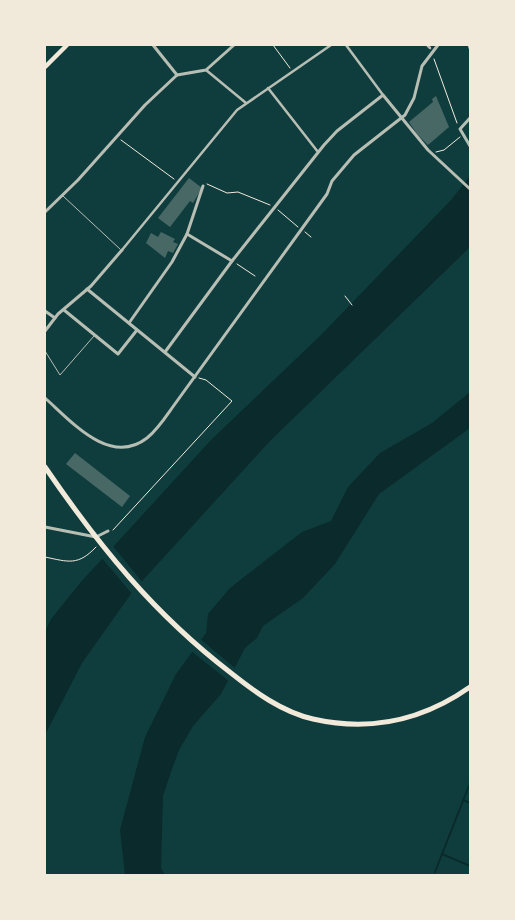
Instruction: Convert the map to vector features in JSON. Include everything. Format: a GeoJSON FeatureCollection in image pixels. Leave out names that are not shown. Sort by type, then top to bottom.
{"type":"FeatureCollection","features":[{"type":"Feature","properties":{"kind":"main road"},"geometry":{"type":"LineString","coordinates":[[45,67],[67,45]]}},
{"type":"Feature","properties":{"kind":"main road"},"geometry":{"type":"LineString","coordinates":[[45,467],[83,523],[119,569],[151,604],[193,643],[278,706],[311,719],[349,724],[372,724],[400,721],[425,712],[451,700],[470,687]]}},
{"type":"Feature","properties":{"kind":"street"},"geometry":{"type":"LineString","coordinates":[[152,45],[177,75]]}},
{"type":"Feature","properties":{"kind":"street"},"geometry":{"type":"LineString","coordinates":[[45,212],[117,137],[145,104],[177,75],[206,70],[234,45]]}},
{"type":"Feature","properties":{"kind":"street"},"geometry":{"type":"LineString","coordinates":[[45,331],[55,318],[87,290],[122,250],[217,132],[246,103],[331,45]]}},
{"type":"Feature","properties":{"kind":"street"},"geometry":{"type":"LineString","coordinates":[[346,45],[401,120],[433,155],[470,189]]}},
{"type":"Feature","properties":{"kind":"street"},"geometry":{"type":"LineString","coordinates":[[427,45],[430,48]]}},
{"type":"Feature","properties":{"kind":"street"},"geometry":{"type":"LineString","coordinates":[[45,398],[100,442],[110,446],[125,447],[150,436],[327,194],[332,180],[360,148],[401,120],[414,98],[422,66],[438,45]]}},
{"type":"Feature","properties":{"kind":"street"},"geometry":{"type":"LineString","coordinates":[[206,70],[246,103]]}},
{"type":"Feature","properties":{"kind":"street"},"geometry":{"type":"LineString","coordinates":[[268,88],[318,152]]}},
{"type":"Feature","properties":{"kind":"street"},"geometry":{"type":"LineString","coordinates":[[165,352],[232,261],[318,152],[337,131],[383,95]]}},
{"type":"Feature","properties":{"kind":"street"},"geometry":{"type":"LineString","coordinates":[[470,118],[460,129],[462,136],[470,146]]}},
{"type":"Feature","properties":{"kind":"street"},"geometry":{"type":"LineString","coordinates":[[129,323],[162,277],[187,234],[204,185]]}},
{"type":"Feature","properties":{"kind":"street"},"geometry":{"type":"LineString","coordinates":[[187,234],[232,261]]}},
{"type":"Feature","properties":{"kind":"street"},"geometry":{"type":"LineString","coordinates":[[87,290],[195,377]]}},
{"type":"Feature","properties":{"kind":"street"},"geometry":{"type":"LineString","coordinates":[[64,310],[118,354],[138,330]]}},
{"type":"Feature","properties":{"kind":"street"},"geometry":{"type":"LineString","coordinates":[[45,312],[55,318]]}},
{"type":"Feature","properties":{"kind":"street"},"geometry":{"type":"LineString","coordinates":[[45,527],[96,537],[108,534]]}},
{"type":"Feature","properties":{"kind":"lane"},"geometry":{"type":"LineString","coordinates":[[62,196],[122,250]]}},
{"type":"Feature","properties":{"kind":"lane"},"geometry":{"type":"LineString","coordinates":[[45,351],[60,375],[95,335]]}},
{"type":"Feature","properties":{"kind":"path"},"geometry":{"type":"LineString","coordinates":[[273,45],[292,71]]}},
{"type":"Feature","properties":{"kind":"path"},"geometry":{"type":"LineString","coordinates":[[433,56],[460,129]]}},
{"type":"Feature","properties":{"kind":"path"},"geometry":{"type":"LineString","coordinates":[[433,155],[444,150],[462,136]]}},
{"type":"Feature","properties":{"kind":"path"},"geometry":{"type":"LineString","coordinates":[[117,137],[177,181]]}},
{"type":"Feature","properties":{"kind":"path"},"geometry":{"type":"LineString","coordinates":[[204,185],[227,193],[238,192],[274,207],[311,237]]}},
{"type":"Feature","properties":{"kind":"path"},"geometry":{"type":"LineString","coordinates":[[232,261],[254,276]]}},
{"type":"Feature","properties":{"kind":"path"},"geometry":{"type":"LineString","coordinates":[[345,296],[352,305]]}},
{"type":"Feature","properties":{"kind":"path"},"geometry":{"type":"LineString","coordinates":[[108,534],[232,401],[206,380],[195,377]]}},
{"type":"Feature","properties":{"kind":"path"},"geometry":{"type":"LineString","coordinates":[[45,557],[72,562],[84,559],[98,546]]}},
{"type":"Feature","properties":{"kind":"water"},"geometry":{"type":"Polygon","coordinates":[[[470,176],[470,247],[270,441],[133,591],[82,663],[45,735],[45,632],[51,619],[80,583],[211,440],[321,335],[451,200],[470,176]]]}},
{"type":"Feature","properties":{"kind":"water"},"geometry":{"type":"Polygon","coordinates":[[[470,392],[470,428],[379,494],[335,564],[303,598],[263,626],[257,638],[245,648],[221,694],[193,726],[179,750],[172,769],[163,796],[161,868],[165,875],[125,875],[120,830],[145,737],[176,674],[206,633],[208,614],[230,588],[302,532],[331,521],[348,487],[380,453],[432,423],[470,392]]]}},
{"type":"Feature","properties":{"kind":"pier"},"geometry":{"type":"Polygon","coordinates":[[[112,545],[143,583],[133,595],[101,557],[112,545]]]}},
{"type":"Feature","properties":{"kind":"pier"},"geometry":{"type":"Polygon","coordinates":[[[199,638],[236,669],[230,682],[190,650],[199,638]]]}},
{"type":"Feature","properties":{"kind":"building"},"geometry":{"type":"Polygon","coordinates":[[[436,96],[449,127],[428,145],[409,122],[433,102],[432,99],[436,96]]]}},
{"type":"Feature","properties":{"kind":"building"},"geometry":{"type":"Polygon","coordinates":[[[189,178],[202,188],[193,203],[190,201],[170,227],[158,218],[189,178]]]}},
{"type":"Feature","properties":{"kind":"building"},"geometry":{"type":"Polygon","coordinates":[[[161,232],[175,239],[173,242],[178,244],[173,253],[168,251],[165,258],[146,243],[151,233],[158,237],[161,232]]]}},
{"type":"Feature","properties":{"kind":"building"},"geometry":{"type":"Polygon","coordinates":[[[75,453],[130,496],[122,507],[66,464],[75,453]]]}},
{"type":"Feature","properties":{"kind":"waterway"},"geometry":{"type":"LineString","coordinates":[[435,872],[470,783]]}},
{"type":"Feature","properties":{"kind":"waterway"},"geometry":{"type":"LineString","coordinates":[[463,800],[470,803]]}},
{"type":"Feature","properties":{"kind":"waterway"},"geometry":{"type":"LineString","coordinates":[[442,854],[470,866]]}}]}
